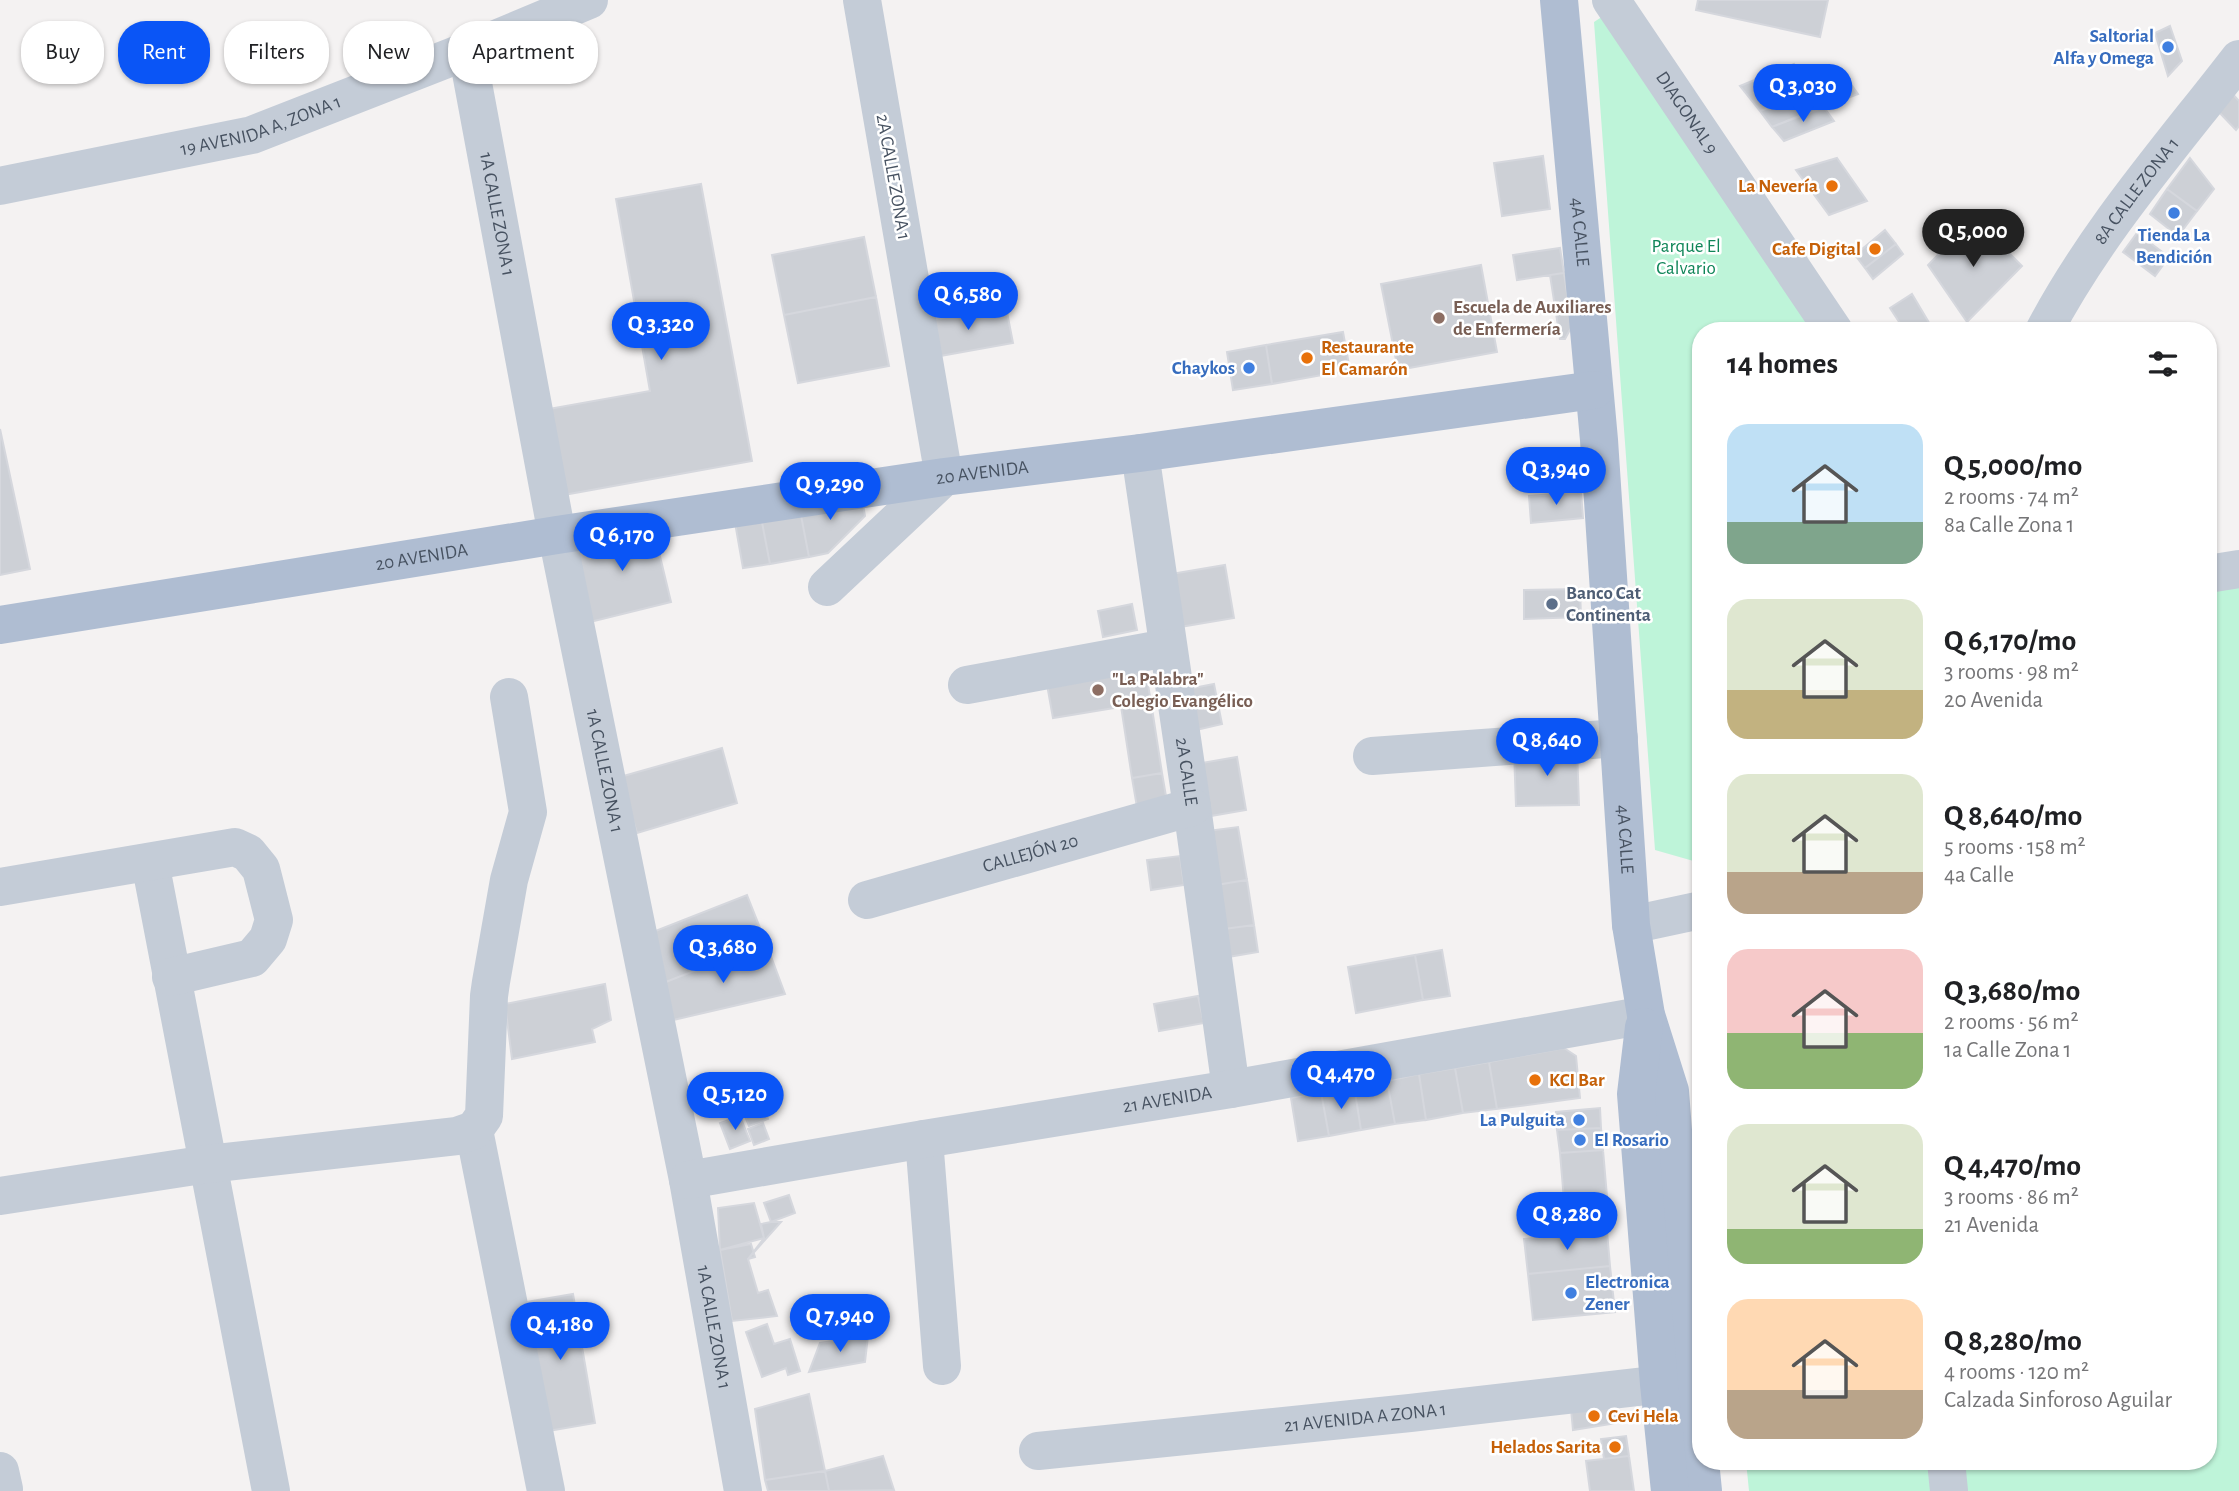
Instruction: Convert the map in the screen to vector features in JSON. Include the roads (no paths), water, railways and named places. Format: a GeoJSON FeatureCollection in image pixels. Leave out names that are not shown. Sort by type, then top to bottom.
{"type":"FeatureCollection","features":[{"type":"Feature","properties":{"kind":"main road","name":"4A CALLE"},"geometry":{"type":"LineString","coordinates":[[1559,0],[1599,440],[1631,925],[1646,1015],[1670,1091],[1676,1382]]}},
{"type":"Feature","properties":{"kind":"main road","name":"20 AVENIDA"},"geometry":{"type":"LineString","coordinates":[[0,625],[557,535],[944,477],[1140,453],[1594,390]]}},
{"type":"Feature","properties":{"kind":"main road"},"geometry":{"type":"LineString","coordinates":[[1670,1491],[1676,1382]]}},
{"type":"Feature","properties":{"kind":"main road"},"geometry":{"type":"LineString","coordinates":[[1676,1382],[1692,1447]]}},
{"type":"Feature","properties":{"kind":"main road"},"geometry":{"type":"LineString","coordinates":[[1698,1470],[1703,1491]]}},
{"type":"Feature","properties":{"kind":"street","name":"19 AVENIDA A, ZONA 1"},"geometry":{"type":"LineString","coordinates":[[539,21],[589,0]]}},
{"type":"Feature","properties":{"kind":"street","name":"2A CALLE ZONA 1"},"geometry":{"type":"LineString","coordinates":[[862,0],[944,477]]}},
{"type":"Feature","properties":{"kind":"street","name":"DIAGONAL 9"},"geometry":{"type":"LineString","coordinates":[[1611,0],[1828,322]]}},
{"type":"Feature","properties":{"kind":"street","name":"19 AVENIDA A, ZONA 1"},"geometry":{"type":"LineString","coordinates":[[0,187],[252,135],[448,58]]}},
{"type":"Feature","properties":{"kind":"street","name":"8A CALLE ZONA 1"},"geometry":{"type":"LineString","coordinates":[[2049,322],[2094,246],[2239,59]]}},
{"type":"Feature","properties":{"kind":"street","name":"1A CALLE ZONA 1"},"geometry":{"type":"LineString","coordinates":[[473,84],[557,535],[688,1180],[743,1491]]}},
{"type":"Feature","properties":{"kind":"street","name":"2A CALLE"},"geometry":{"type":"LineString","coordinates":[[1140,453],[1231,1089]]}},
{"type":"Feature","properties":{"kind":"street"},"geometry":{"type":"LineString","coordinates":[[827,587],[944,477]]}},
{"type":"Feature","properties":{"kind":"street"},"geometry":{"type":"LineString","coordinates":[[2217,573],[2239,569]]}},
{"type":"Feature","properties":{"kind":"street"},"geometry":{"type":"LineString","coordinates":[[967,685],[1167,649]]}},
{"type":"Feature","properties":{"kind":"street"},"geometry":{"type":"LineString","coordinates":[[0,1196],[208,1164],[457,1136],[474,1130],[484,1116],[490,989],[509,880],[528,812],[509,697]]}},
{"type":"Feature","properties":{"kind":"street"},"geometry":{"type":"LineString","coordinates":[[1372,756],[1619,738]]}},
{"type":"Feature","properties":{"kind":"street","name":"CALLEJÓN 20"},"geometry":{"type":"LineString","coordinates":[[867,900],[1192,807]]}},
{"type":"Feature","properties":{"kind":"street"},"geometry":{"type":"LineString","coordinates":[[0,887],[235,847],[248,853],[261,869],[274,920],[268,939],[251,958],[171,977]]}},
{"type":"Feature","properties":{"kind":"street"},"geometry":{"type":"LineString","coordinates":[[150,862],[271,1491]]}},
{"type":"Feature","properties":{"kind":"street"},"geometry":{"type":"LineString","coordinates":[[1631,925],[1692,909]]}},
{"type":"Feature","properties":{"kind":"street","name":"21 AVENIDA"},"geometry":{"type":"LineString","coordinates":[[688,1180],[1231,1089],[1646,1015]]}},
{"type":"Feature","properties":{"kind":"street"},"geometry":{"type":"LineString","coordinates":[[474,1130],[546,1491]]}},
{"type":"Feature","properties":{"kind":"street"},"geometry":{"type":"LineString","coordinates":[[924,1139],[942,1366]]}},
{"type":"Feature","properties":{"kind":"street","name":"21 AVENIDA A ZONA 1"},"geometry":{"type":"LineString","coordinates":[[1038,1451],[1410,1413],[1676,1382]]}},
{"type":"Feature","properties":{"kind":"street"},"geometry":{"type":"LineString","coordinates":[[1947,1470],[1949,1491]]}},
{"type":"Feature","properties":{"kind":"place","name":"Saltorial Alfa y Omega"},"geometry":{"type":"Point","coordinates":[2168,47]}},
{"type":"Feature","properties":{"kind":"place","name":"La Nevería"},"geometry":{"type":"Point","coordinates":[1832,186]}},
{"type":"Feature","properties":{"kind":"place","name":"Tienda La Bendición"},"geometry":{"type":"Point","coordinates":[2174,213]}},
{"type":"Feature","properties":{"kind":"place","name":"Cafe Digital"},"geometry":{"type":"Point","coordinates":[1875,249]}},
{"type":"Feature","properties":{"kind":"place","name":"Escuela de Auxiliares de Enfermería"},"geometry":{"type":"Point","coordinates":[1439,318]}},
{"type":"Feature","properties":{"kind":"place","name":"Restaurante El Camarón"},"geometry":{"type":"Point","coordinates":[1307,358]}},
{"type":"Feature","properties":{"kind":"place","name":"Chaykos"},"geometry":{"type":"Point","coordinates":[1249,368]}},
{"type":"Feature","properties":{"kind":"place","name":"Banco Cat Continenta"},"geometry":{"type":"Point","coordinates":[1552,604]}},
{"type":"Feature","properties":{"kind":"place","name":"\"La Palabra\" Colegio Evangélico"},"geometry":{"type":"Point","coordinates":[1098,690]}},
{"type":"Feature","properties":{"kind":"place","name":"KCI Bar"},"geometry":{"type":"Point","coordinates":[1535,1080]}},
{"type":"Feature","properties":{"kind":"place","name":"La Pulguita"},"geometry":{"type":"Point","coordinates":[1579,1120]}},
{"type":"Feature","properties":{"kind":"place","name":"El Rosario"},"geometry":{"type":"Point","coordinates":[1580,1140]}},
{"type":"Feature","properties":{"kind":"place","name":"Electronica Zener"},"geometry":{"type":"Point","coordinates":[1571,1293]}},
{"type":"Feature","properties":{"kind":"place","name":"Cevi Hela"},"geometry":{"type":"Point","coordinates":[1594,1416]}},
{"type":"Feature","properties":{"kind":"place","name":"Helados Sarita"},"geometry":{"type":"Point","coordinates":[1615,1447]}},
{"type":"Feature","properties":{"kind":"park label","name":"Parque El Calvario"},"geometry":{"type":"Point","coordinates":[1686,257]}}]}
